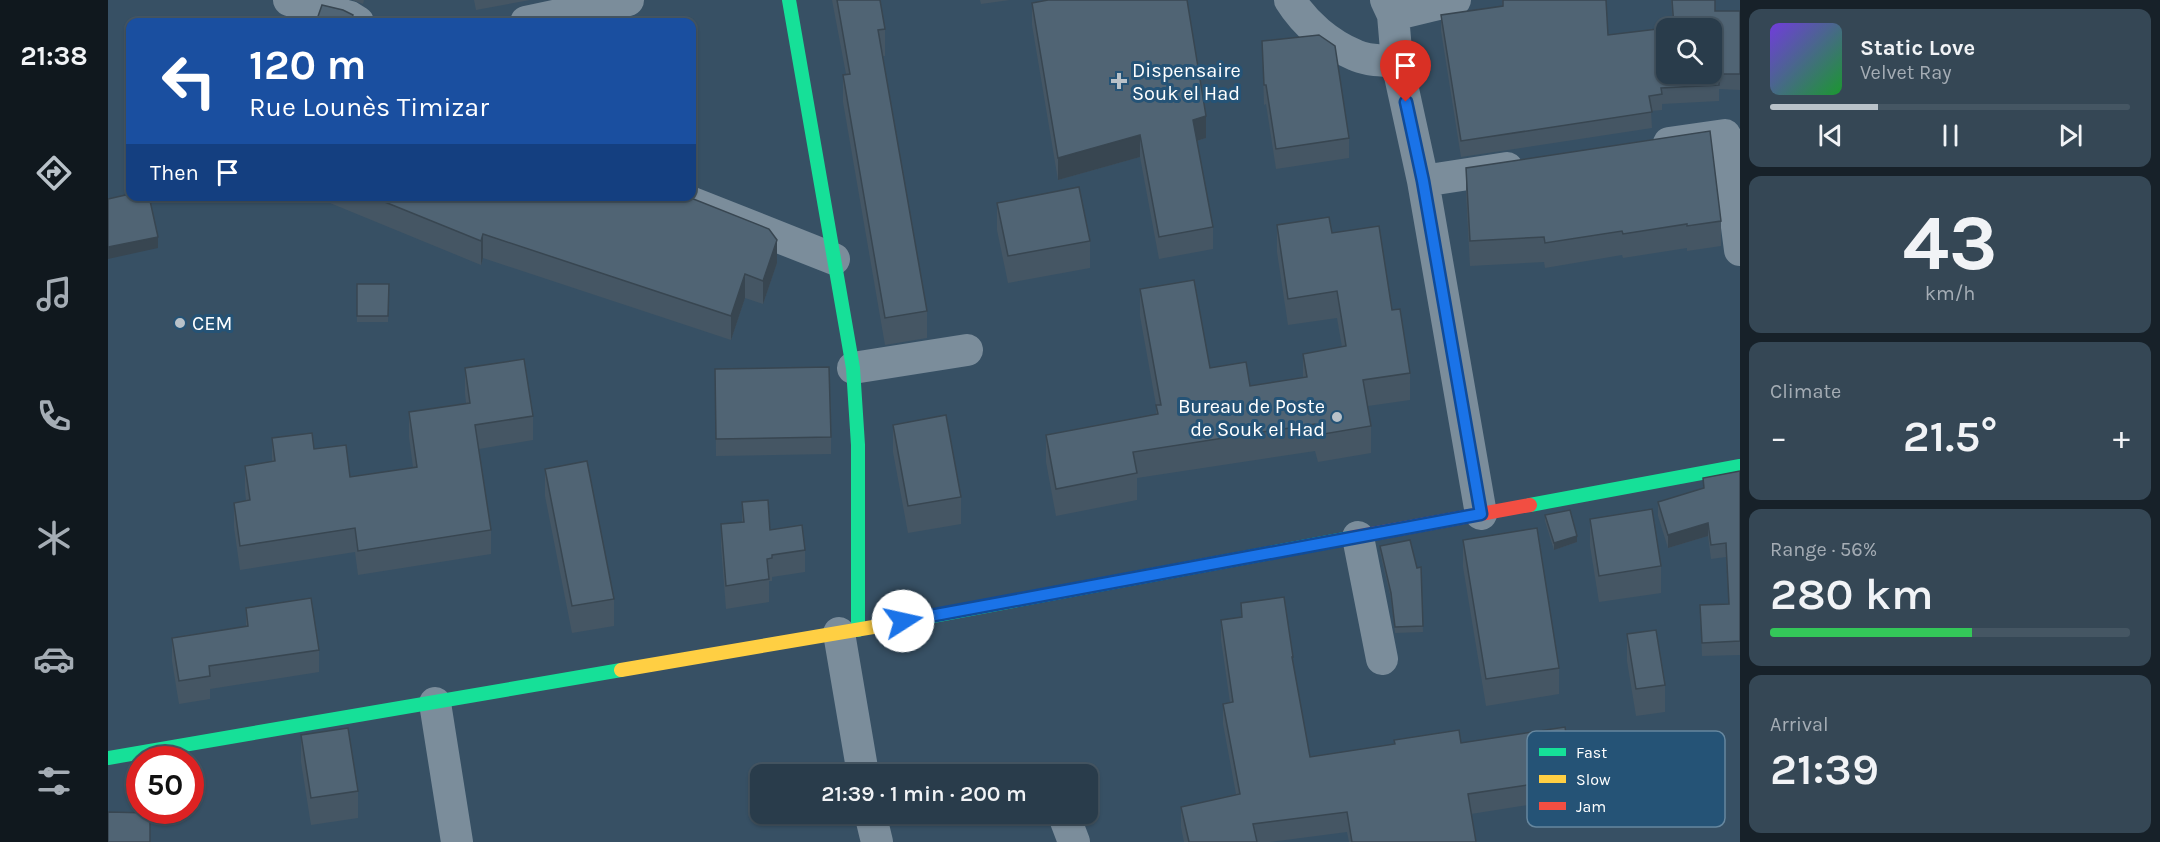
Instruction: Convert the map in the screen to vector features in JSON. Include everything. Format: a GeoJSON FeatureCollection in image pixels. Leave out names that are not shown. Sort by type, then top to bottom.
{"type":"FeatureCollection","features":[{"type":"Feature","properties":{"kind":"main road"},"geometry":{"type":"LineString","coordinates":[[789,0],[853,368],[858,445],[849,632]]}},
{"type":"Feature","properties":{"kind":"main road"},"geometry":{"type":"LineString","coordinates":[[108,758],[849,632],[1740,466]]}},
{"type":"Feature","properties":{"kind":"street"},"geometry":{"type":"LineString","coordinates":[[289,0],[352,18]]}},
{"type":"Feature","properties":{"kind":"street"},"geometry":{"type":"LineString","coordinates":[[545,18],[628,0]]}},
{"type":"Feature","properties":{"kind":"street"},"geometry":{"type":"LineString","coordinates":[[1290,0],[1322,37],[1356,56],[1397,62]]}},
{"type":"Feature","properties":{"kind":"street"},"geometry":{"type":"LineString","coordinates":[[1455,0],[1390,8],[1397,62],[1423,181],[1481,514]]}},
{"type":"Feature","properties":{"kind":"street"},"geometry":{"type":"LineString","coordinates":[[1644,147],[1725,135],[1740,250]]}},
{"type":"Feature","properties":{"kind":"street"},"geometry":{"type":"LineString","coordinates":[[1423,181],[1539,163]]}},
{"type":"Feature","properties":{"kind":"street"},"geometry":{"type":"LineString","coordinates":[[688,201],[834,259]]}},
{"type":"Feature","properties":{"kind":"street"},"geometry":{"type":"LineString","coordinates":[[853,368],[967,350]]}},
{"type":"Feature","properties":{"kind":"street"},"geometry":{"type":"LineString","coordinates":[[1359,537],[1382,659]]}},
{"type":"Feature","properties":{"kind":"street"},"geometry":{"type":"LineString","coordinates":[[849,632],[862,764]]}},
{"type":"Feature","properties":{"kind":"street"},"geometry":{"type":"LineString","coordinates":[[435,703],[457,842]]}},
{"type":"Feature","properties":{"kind":"street"},"geometry":{"type":"LineString","coordinates":[[873,824],[877,842]]}},
{"type":"Feature","properties":{"kind":"street"},"geometry":{"type":"LineString","coordinates":[[1067,824],[1074,842]]}},
{"type":"Feature","properties":{"kind":"building"},"geometry":{"type":"Polygon","coordinates":[[[837,0],[880,0],[885,29],[878,30],[927,311],[885,318],[843,75],[850,74],[837,0]]]}},
{"type":"Feature","properties":{"kind":"building","name":"Dispensaire Souk el Had"},"geometry":{"type":"Polygon","coordinates":[[[1048,0],[1187,0],[1206,116],[1193,120],[1213,227],[1159,237],[1140,135],[1058,158],[1032,3],[1048,0]]]}},
{"type":"Feature","properties":{"kind":"building"},"geometry":{"type":"Polygon","coordinates":[[[1503,0],[1606,0],[1608,35],[1656,29],[1656,84],[1719,85],[1661,88],[1662,94],[1649,96],[1652,112],[1461,141],[1441,15],[1503,6],[1503,0]]]}},
{"type":"Feature","properties":{"kind":"building"},"geometry":{"type":"Polygon","coordinates":[[[1672,0],[1715,0],[1715,11],[1740,11],[1740,74],[1722,74],[1722,18],[1673,18],[1672,0]]]}},
{"type":"Feature","properties":{"kind":"building"},"geometry":{"type":"Polygon","coordinates":[[[322,5],[353,15],[352,18],[317,18],[322,5]]]}},
{"type":"Feature","properties":{"kind":"building"},"geometry":{"type":"Polygon","coordinates":[[[1319,35],[1335,46],[1349,138],[1276,149],[1266,85],[1264,85],[1262,41],[1319,35]]]}},
{"type":"Feature","properties":{"kind":"building"},"geometry":{"type":"Polygon","coordinates":[[[1710,131],[1721,221],[1623,234],[1622,231],[1545,243],[1544,237],[1470,241],[1466,168],[1710,131]]]}},
{"type":"Feature","properties":{"kind":"building"},"geometry":{"type":"Polygon","coordinates":[[[1079,187],[1090,241],[1008,256],[997,203],[1079,187]]]}},
{"type":"Feature","properties":{"kind":"building"},"geometry":{"type":"Polygon","coordinates":[[[126,195],[126,201],[150,201],[158,237],[108,247],[108,199],[126,195]]]}},
{"type":"Feature","properties":{"kind":"building"},"geometry":{"type":"Polygon","coordinates":[[[696,200],[769,229],[777,240],[763,281],[745,274],[731,316],[483,234],[481,241],[382,201],[696,200]]]}},
{"type":"Feature","properties":{"kind":"building"},"geometry":{"type":"Polygon","coordinates":[[[1329,217],[1332,233],[1379,226],[1392,310],[1400,309],[1410,373],[1363,380],[1371,426],[1318,435],[1315,424],[1133,452],[1137,473],[1056,489],[1046,435],[1158,414],[1156,405],[1161,405],[1140,289],[1194,280],[1210,368],[1246,362],[1250,386],[1307,377],[1303,354],[1346,346],[1337,291],[1288,299],[1277,225],[1329,217]]]}},
{"type":"Feature","properties":{"kind":"building"},"geometry":{"type":"Polygon","coordinates":[[[357,284],[389,284],[388,316],[357,316],[357,284]]]}},
{"type":"Feature","properties":{"kind":"building"},"geometry":{"type":"Polygon","coordinates":[[[524,359],[533,416],[475,425],[491,530],[358,551],[355,528],[240,546],[234,503],[250,500],[245,466],[275,461],[272,438],[312,433],[314,449],[346,445],[350,477],[417,467],[409,412],[470,403],[465,368],[524,359]]]}},
{"type":"Feature","properties":{"kind":"building"},"geometry":{"type":"Polygon","coordinates":[[[829,367],[831,437],[716,439],[715,369],[829,367]]]}},
{"type":"Feature","properties":{"kind":"building"},"geometry":{"type":"Polygon","coordinates":[[[946,415],[961,497],[908,506],[893,425],[946,415]]]}},
{"type":"Feature","properties":{"kind":"building"},"geometry":{"type":"Polygon","coordinates":[[[587,461],[614,599],[572,606],[545,469],[587,461]]]}},
{"type":"Feature","properties":{"kind":"building"},"geometry":{"type":"Polygon","coordinates":[[[1740,471],[1740,641],[1702,643],[1700,605],[1729,604],[1726,543],[1711,545],[1708,523],[1668,535],[1658,502],[1704,488],[1703,478],[1740,471]]]}},
{"type":"Feature","properties":{"kind":"building"},"geometry":{"type":"Polygon","coordinates":[[[768,500],[770,530],[802,525],[805,550],[772,555],[772,558],[767,559],[769,579],[726,586],[721,524],[744,522],[742,502],[768,500]]]}},
{"type":"Feature","properties":{"kind":"building"},"geometry":{"type":"Polygon","coordinates":[[[1652,509],[1661,566],[1599,576],[1590,519],[1652,509]]]}},
{"type":"Feature","properties":{"kind":"building"},"geometry":{"type":"Polygon","coordinates":[[[1570,510],[1577,536],[1554,543],[1545,515],[1570,510]]]}},
{"type":"Feature","properties":{"kind":"building"},"geometry":{"type":"Polygon","coordinates":[[[1537,528],[1559,668],[1486,679],[1463,540],[1537,528]]]}},
{"type":"Feature","properties":{"kind":"building"},"geometry":{"type":"Polygon","coordinates":[[[1410,540],[1417,568],[1421,567],[1423,626],[1395,627],[1391,593],[1380,546],[1410,540]]]}},
{"type":"Feature","properties":{"kind":"building"},"geometry":{"type":"Polygon","coordinates":[[[1284,597],[1310,757],[1395,744],[1394,740],[1459,730],[1461,743],[1527,733],[1527,785],[1468,794],[1476,842],[1352,842],[1347,812],[1253,824],[1257,842],[1189,842],[1181,807],[1240,794],[1223,704],[1233,702],[1221,620],[1242,617],[1241,603],[1284,597]]]}},
{"type":"Feature","properties":{"kind":"building"},"geometry":{"type":"Polygon","coordinates":[[[311,598],[319,650],[209,666],[210,676],[179,681],[172,638],[248,626],[246,608],[311,598]]]}},
{"type":"Feature","properties":{"kind":"building"},"geometry":{"type":"Polygon","coordinates":[[[1656,630],[1665,685],[1636,689],[1627,634],[1656,630]]]}},
{"type":"Feature","properties":{"kind":"building"},"geometry":{"type":"Polygon","coordinates":[[[1565,727],[1566,731],[1539,731],[1565,727]]]}},
{"type":"Feature","properties":{"kind":"building"},"geometry":{"type":"Polygon","coordinates":[[[348,728],[358,791],[311,798],[301,735],[348,728]]]}},
{"type":"Feature","properties":{"kind":"building"},"geometry":{"type":"Polygon","coordinates":[[[108,812],[126,812],[126,824],[150,824],[150,842],[108,842],[108,812]]]}},
{"type":"Feature","properties":{"kind":"traffic: fast"},"geometry":{"type":"LineString","coordinates":[[789,0],[853,368],[858,445],[858,630]]}},
{"type":"Feature","properties":{"kind":"traffic: fast"},"geometry":{"type":"LineString","coordinates":[[1530,505],[1740,466]]}},
{"type":"Feature","properties":{"kind":"traffic: fast"},"geometry":{"type":"LineString","coordinates":[[885,625],[1350,538]]}},
{"type":"Feature","properties":{"kind":"traffic: fast"},"geometry":{"type":"LineString","coordinates":[[108,758],[621,670]]}},
{"type":"Feature","properties":{"kind":"traffic: slow"},"geometry":{"type":"LineString","coordinates":[[621,670],[885,625]]}},
{"type":"Feature","properties":{"kind":"traffic: jam"},"geometry":{"type":"LineString","coordinates":[[1350,538],[1530,505]]}},
{"type":"Feature","properties":{"kind":"place","name":"Dispensaire Souk el Had"},"geometry":{"type":"Point","coordinates":[1119,81]}},
{"type":"Feature","properties":{"kind":"place","name":"CEM"},"geometry":{"type":"Point","coordinates":[180,323]}},
{"type":"Feature","properties":{"kind":"place","name":"Bureau de Poste de Souk el Had"},"geometry":{"type":"Point","coordinates":[1337,417]}},
{"type":"Feature","properties":{"kind":"route"},"geometry":{"type":"LineString","coordinates":[[903,621],[1481,514],[1423,181],[1406,102]]}}]}
